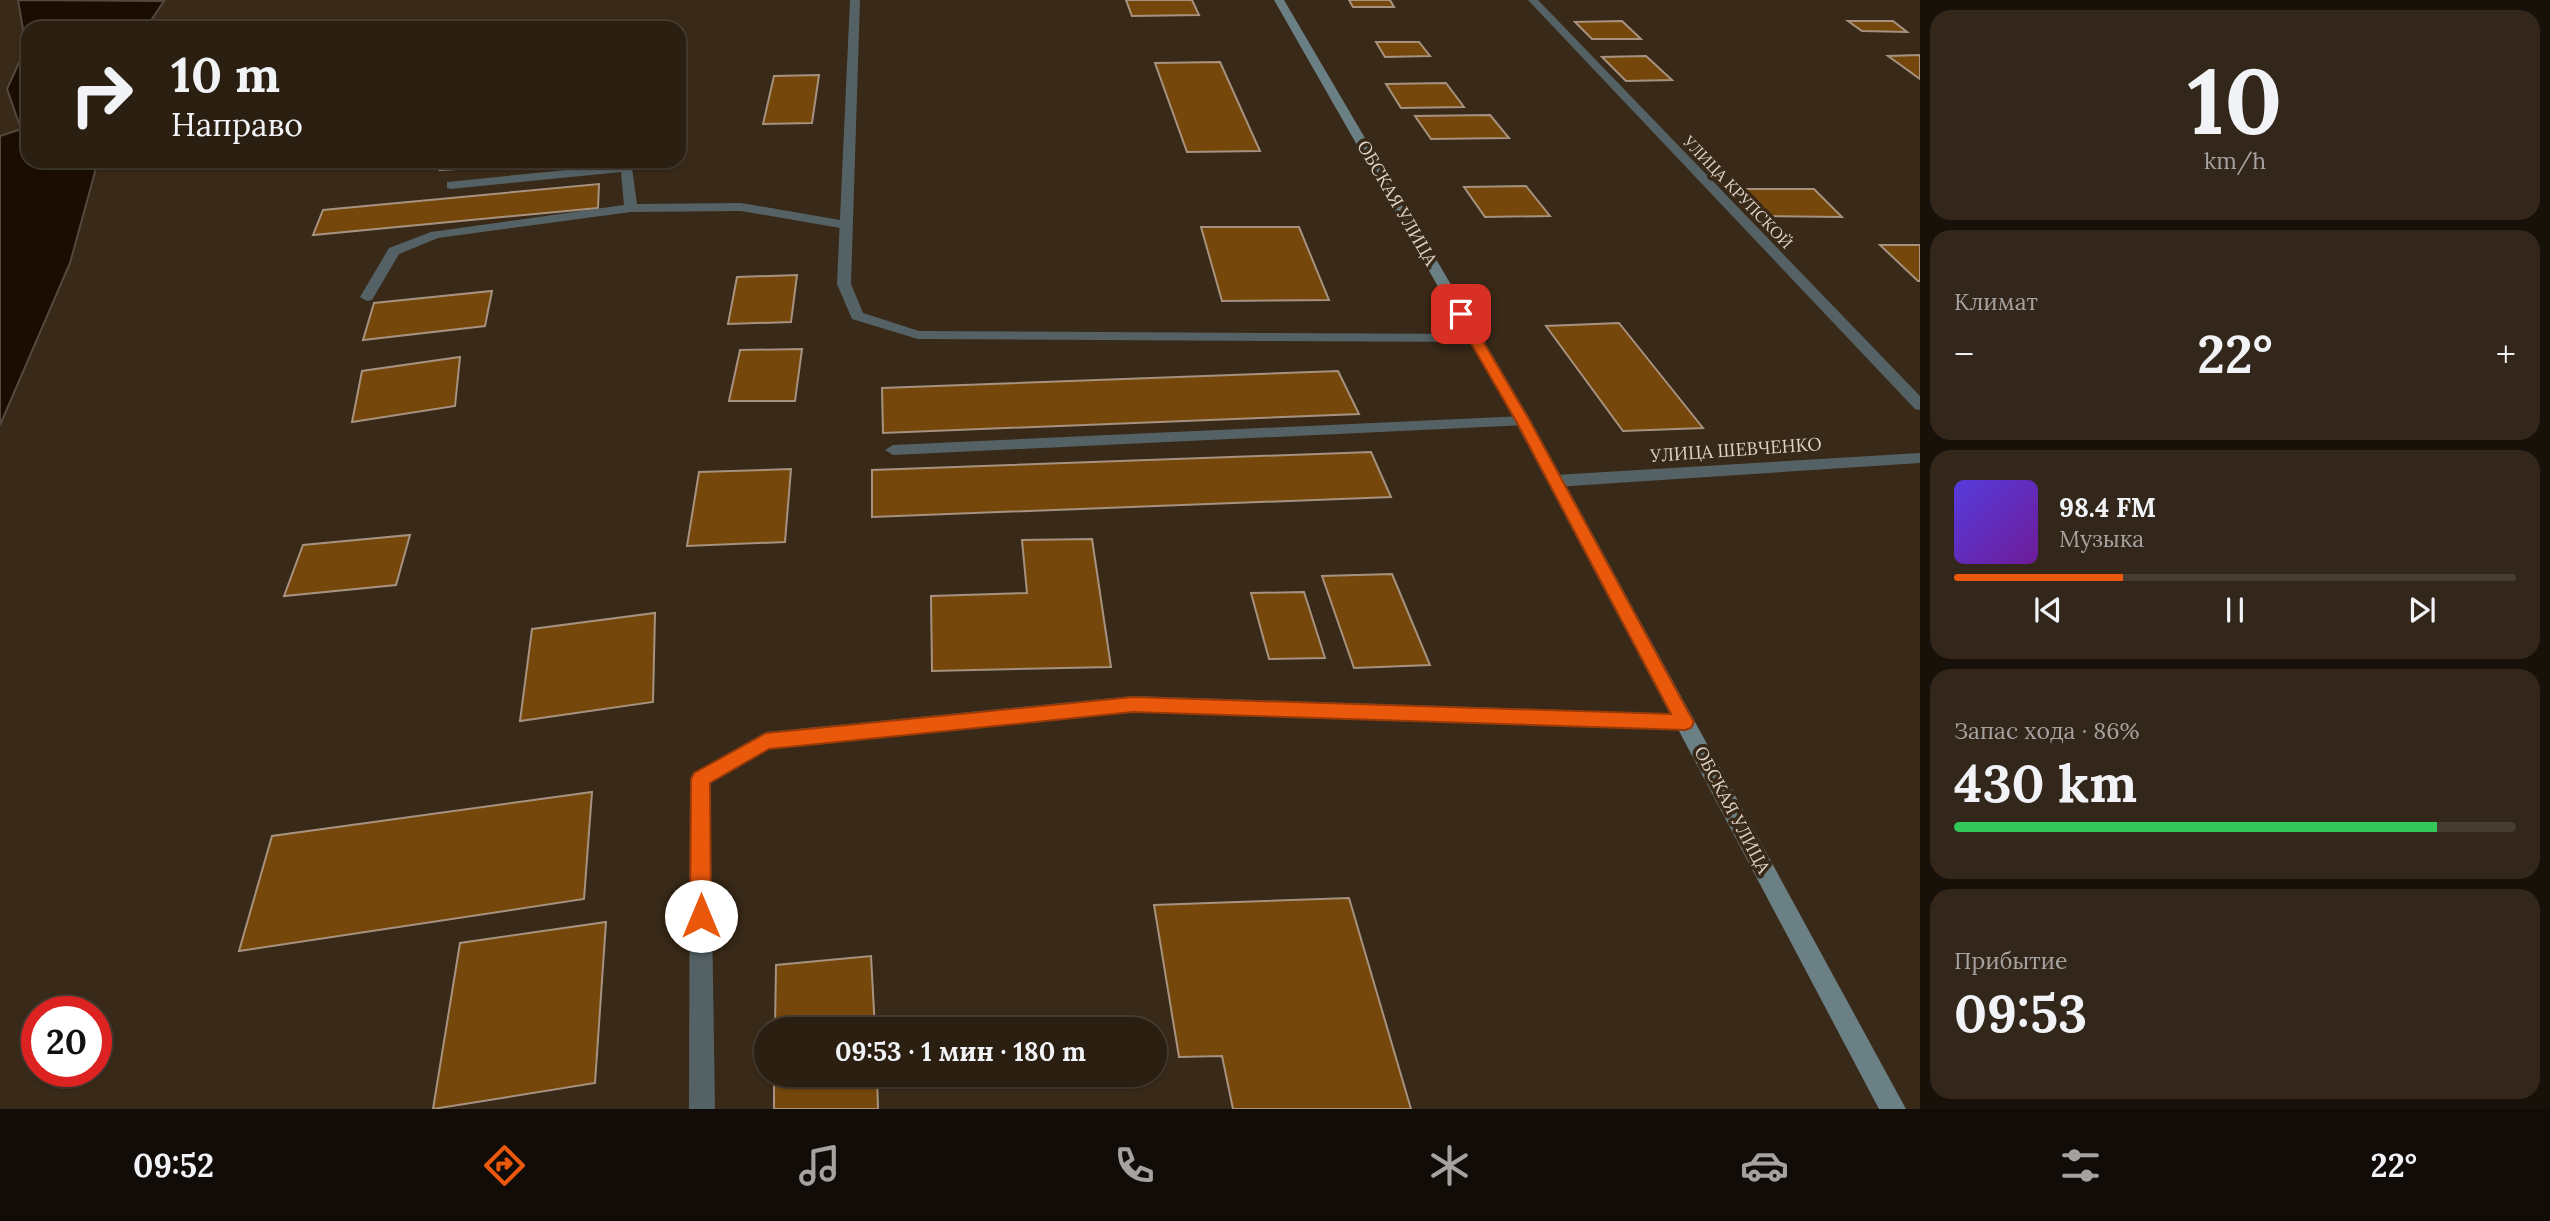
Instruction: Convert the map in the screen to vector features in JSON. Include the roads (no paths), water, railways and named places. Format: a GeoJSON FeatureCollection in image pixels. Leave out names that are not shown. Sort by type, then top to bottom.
{"type":"FeatureCollection","features":[{"type":"Feature","properties":{"kind":"street"},"geometry":{"type":"LineString","coordinates":[[855,0],[844,284],[857,316],[918,335],[1475,338]]}},
{"type":"Feature","properties":{"kind":"street","name":"ОБСКАЯ УЛИЦА"},"geometry":{"type":"LineString","coordinates":[[1279,0],[1523,421],[1893,1109]]}},
{"type":"Feature","properties":{"kind":"street","name":"УЛИЦА КРУПСКОЙ"},"geometry":{"type":"LineString","coordinates":[[1533,0],[1920,405]]}},
{"type":"Feature","properties":{"kind":"street"},"geometry":{"type":"LineString","coordinates":[[451,185],[626,168],[631,208]]}},
{"type":"Feature","properties":{"kind":"street"},"geometry":{"type":"LineString","coordinates":[[367,297],[394,251],[436,235],[631,208],[741,207],[846,225]]}},
{"type":"Feature","properties":{"kind":"street"},"geometry":{"type":"LineString","coordinates":[[892,450],[1523,421]]}},
{"type":"Feature","properties":{"kind":"street","name":"УЛИЦА ШЕВЧЕНКО"},"geometry":{"type":"LineString","coordinates":[[1555,481],[1920,458]]}},
{"type":"Feature","properties":{"kind":"street"},"geometry":{"type":"LineString","coordinates":[[702,1109],[700,779],[766,741],[1133,704],[1685,722]]}}]}
